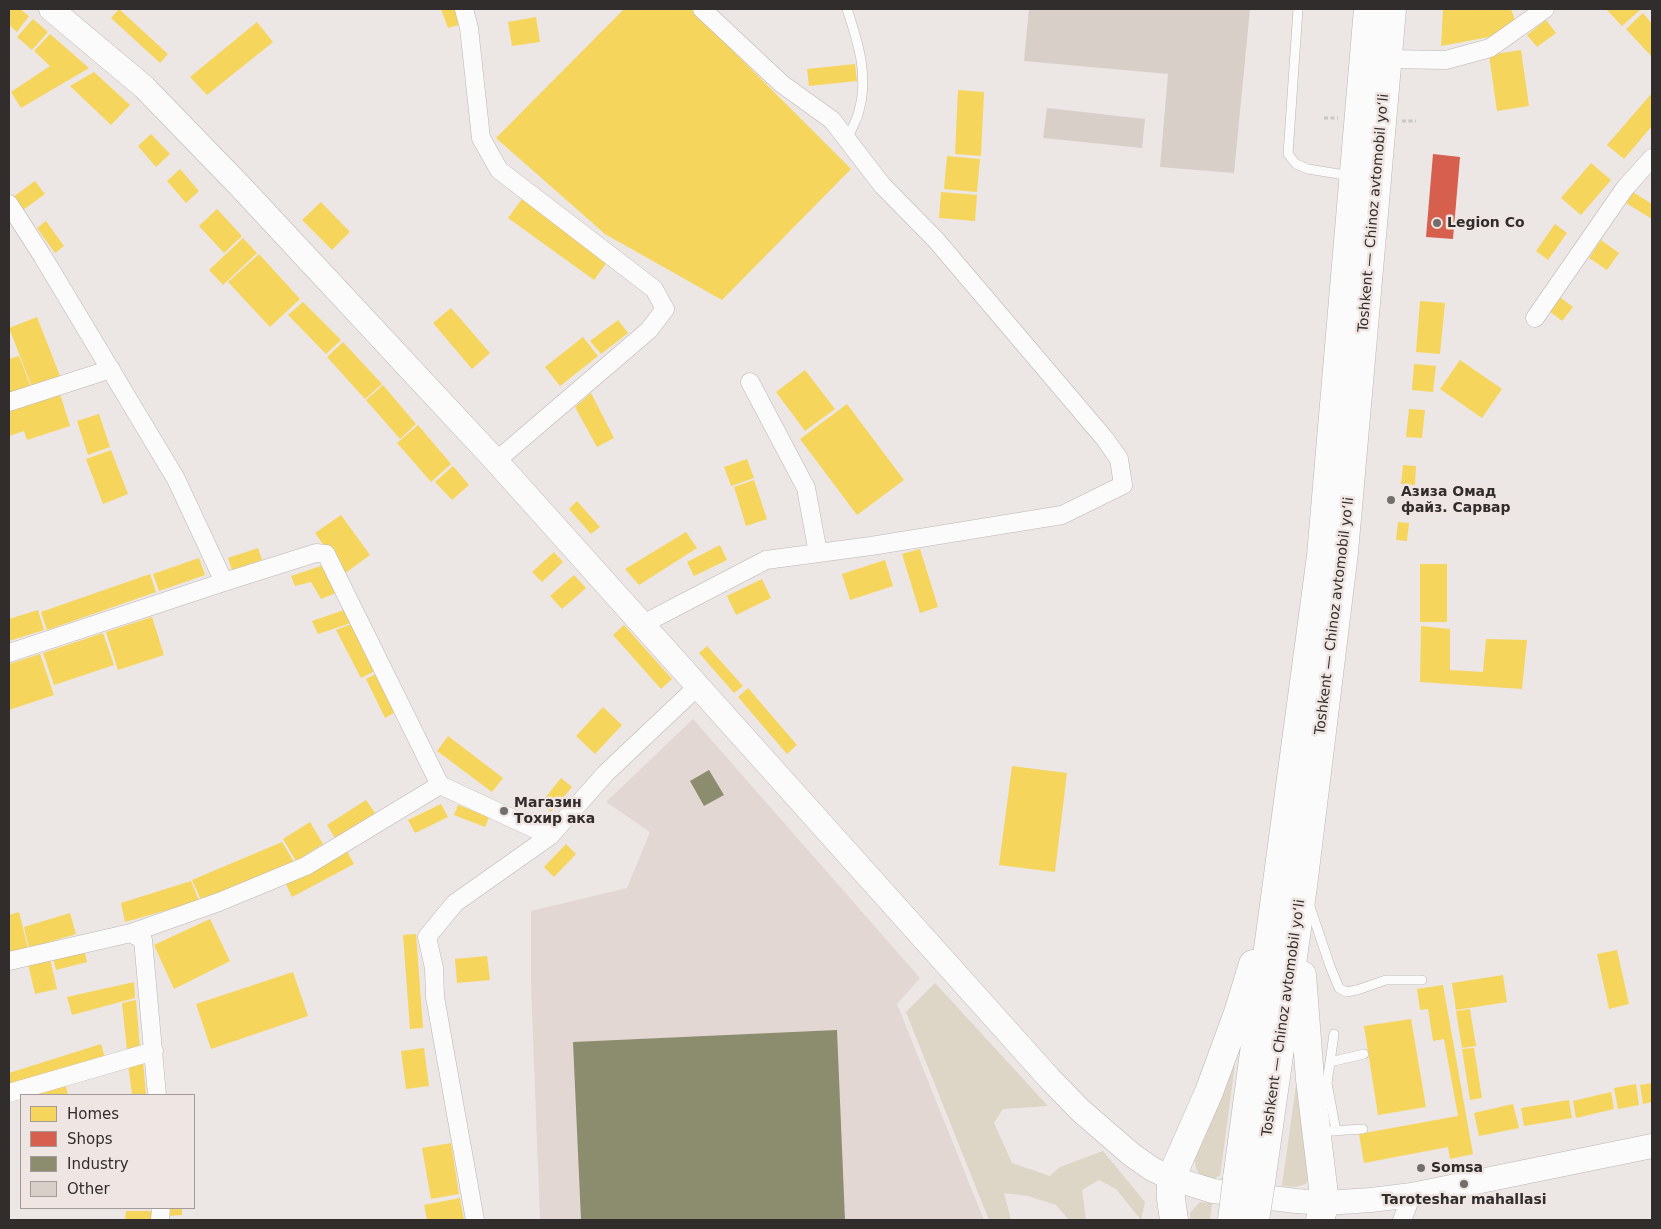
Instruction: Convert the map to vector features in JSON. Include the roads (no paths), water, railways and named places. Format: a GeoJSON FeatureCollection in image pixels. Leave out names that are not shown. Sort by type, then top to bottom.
{"type":"FeatureCollection","features":[{"type":"Feature","properties":{"kind":"highway","name":"Toshkent — Chinoz avtomobil yoʻli"},"geometry":{"type":"LineString","coordinates":[[1290,886],[1321,556],[1368,9]]}},
{"type":"Feature","properties":{"kind":"highway","name":"Toshkent — Chinoz avtomobil yoʻli"},"geometry":{"type":"LineString","coordinates":[[1232,1220],[1249,1181],[1290,886],[1344,552],[1392,9]]}},
{"type":"Feature","properties":{"kind":"highway"},"geometry":{"type":"LineString","coordinates":[[1290,886],[1300,946],[1304,1019],[1319,1083],[1326,1131],[1322,1212]]}},
{"type":"Feature","properties":{"kind":"highway"},"geometry":{"type":"LineString","coordinates":[[1172,1199],[1229,1038],[1290,886]]}},
{"type":"Feature","properties":{"kind":"highway","name":"Toshkent — Chinoz avtomobil yoʻli"},"geometry":{"type":"LineString","coordinates":[[1249,1181],[1255,1220]]}},
{"type":"Feature","properties":{"kind":"main road"},"geometry":{"type":"LineString","coordinates":[[51,9],[144,87],[239,185],[496,461],[1049,1078],[1080,1110],[1132,1155],[1152,1169],[1172,1199],[1213,1191],[1322,1212],[1371,1200],[1412,1194],[1652,1146]]}},
{"type":"Feature","properties":{"kind":"street"},"geometry":{"type":"LineString","coordinates":[[464,9],[469,28],[481,138],[499,170],[654,289],[665,309],[649,330],[496,461]]}},
{"type":"Feature","properties":{"kind":"street"},"geometry":{"type":"LineString","coordinates":[[643,624],[766,560],[908,540],[1062,515],[1123,485],[1119,459],[1105,439],[936,240],[882,185],[832,120],[782,84],[702,9]]}},
{"type":"Feature","properties":{"kind":"street"},"geometry":{"type":"LineString","coordinates":[[1388,59],[1446,60],[1490,48],[1545,9]]}},
{"type":"Feature","properties":{"kind":"street"},"geometry":{"type":"LineString","coordinates":[[1535,318],[1625,188],[1652,158]]}},
{"type":"Feature","properties":{"kind":"street"},"geometry":{"type":"LineString","coordinates":[[9,204],[43,257],[176,479],[224,582]]}},
{"type":"Feature","properties":{"kind":"street"},"geometry":{"type":"LineString","coordinates":[[9,402],[111,369]]}},
{"type":"Feature","properties":{"kind":"street"},"geometry":{"type":"LineString","coordinates":[[750,382],[806,488],[818,553]]}},
{"type":"Feature","properties":{"kind":"street"},"geometry":{"type":"LineString","coordinates":[[9,653],[316,553],[326,554],[440,785],[550,836]]}},
{"type":"Feature","properties":{"kind":"street"},"geometry":{"type":"LineString","coordinates":[[475,1220],[435,997],[434,968],[427,936],[455,903],[550,836],[606,773],[698,686]]}},
{"type":"Feature","properties":{"kind":"street"},"geometry":{"type":"LineString","coordinates":[[9,961],[131,932],[219,902],[306,866],[440,785]]}},
{"type":"Feature","properties":{"kind":"street"},"geometry":{"type":"LineString","coordinates":[[131,932],[143,940],[158,1094]]}},
{"type":"Feature","properties":{"kind":"street"},"geometry":{"type":"LineString","coordinates":[[9,1093],[154,1052]]}},
{"type":"Feature","properties":{"kind":"street"},"geometry":{"type":"LineString","coordinates":[[1402,1220],[1412,1194]]}},
{"type":"Feature","properties":{"kind":"lane"},"geometry":{"type":"LineString","coordinates":[[847,9],[858,42],[864,79],[859,111],[847,139]]}},
{"type":"Feature","properties":{"kind":"lane"},"geometry":{"type":"LineString","coordinates":[[1298,9],[1288,154],[1296,164],[1308,169],[1353,176]]}},
{"type":"Feature","properties":{"kind":"lane"},"geometry":{"type":"LineString","coordinates":[[1290,886],[1339,988],[1346,992],[1386,980],[1422,980]]}},
{"type":"Feature","properties":{"kind":"lane"},"geometry":{"type":"LineString","coordinates":[[1319,1083],[1330,1062],[1334,1034]]}},
{"type":"Feature","properties":{"kind":"lane"},"geometry":{"type":"LineString","coordinates":[[1330,1062],[1364,1054]]}},
{"type":"Feature","properties":{"kind":"lane"},"geometry":{"type":"LineString","coordinates":[[1326,1131],[1363,1129]]}},
{"type":"Feature","properties":{"kind":"place","name":"Legion Co"},"geometry":{"type":"Point","coordinates":[1437,223]}},
{"type":"Feature","properties":{"kind":"place","name":"Азиза Омад файз. Сарвар"},"geometry":{"type":"Point","coordinates":[1391,500]}},
{"type":"Feature","properties":{"kind":"place","name":"Магазин Тохир ака"},"geometry":{"type":"Point","coordinates":[504,811]}},
{"type":"Feature","properties":{"kind":"place","name":"Somsa"},"geometry":{"type":"Point","coordinates":[1421,1168]}},
{"type":"Feature","properties":{"kind":"place","name":"Taroteshar mahallasi"},"geometry":{"type":"Point","coordinates":[1464,1184]}}]}
